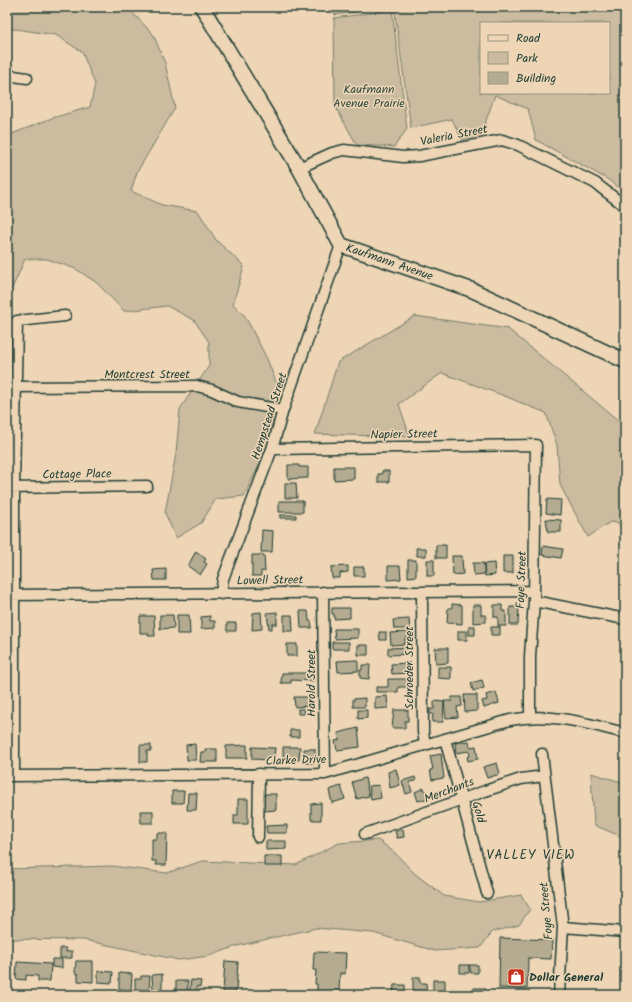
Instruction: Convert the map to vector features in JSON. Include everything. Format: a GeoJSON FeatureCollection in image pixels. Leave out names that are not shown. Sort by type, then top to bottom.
{"type":"FeatureCollection","features":[{"type":"Feature","properties":{"kind":"main road","name":"Kaufmann Avenue"},"geometry":{"type":"LineString","coordinates":[[202,7],[299,168],[341,245],[472,290],[625,361]]}},
{"type":"Feature","properties":{"kind":"street"},"geometry":{"type":"LineString","coordinates":[[7,76],[27,78]]}},
{"type":"Feature","properties":{"kind":"street","name":"Valeria Street"},"geometry":{"type":"LineString","coordinates":[[299,168],[332,153],[344,150],[403,157],[419,156],[502,140],[518,144],[596,183],[625,206]]}},
{"type":"Feature","properties":{"kind":"street","name":"Hempstead Street"},"geometry":{"type":"LineString","coordinates":[[221,594],[223,580],[272,450],[283,410],[341,245]]}},
{"type":"Feature","properties":{"kind":"street"},"geometry":{"type":"LineString","coordinates":[[10,776],[11,387],[17,321],[65,316]]}},
{"type":"Feature","properties":{"kind":"street","name":"Montcrest Street"},"geometry":{"type":"LineString","coordinates":[[11,387],[197,386],[212,390],[238,402],[283,410]]}},
{"type":"Feature","properties":{"kind":"street","name":"Napier Street"},"geometry":{"type":"LineString","coordinates":[[272,450],[536,445]]}},
{"type":"Feature","properties":{"kind":"street","name":"Foye Street"},"geometry":{"type":"LineString","coordinates":[[530,716],[530,656],[534,596],[536,445]]}},
{"type":"Feature","properties":{"kind":"street","name":"Cottage Place"},"geometry":{"type":"LineString","coordinates":[[11,488],[147,486]]}},
{"type":"Feature","properties":{"kind":"street","name":"Harold Street"},"geometry":{"type":"LineString","coordinates":[[324,592],[325,774]]}},
{"type":"Feature","properties":{"kind":"street","name":"Lowell Street"},"geometry":{"type":"LineString","coordinates":[[11,595],[422,592],[534,596],[625,619]]}},
{"type":"Feature","properties":{"kind":"street","name":"Schroeder Street"},"geometry":{"type":"LineString","coordinates":[[422,592],[422,732],[425,744]]}},
{"type":"Feature","properties":{"kind":"street","name":"Clarke Drive"},"geometry":{"type":"LineString","coordinates":[[10,776],[325,774],[425,744],[530,716],[567,719],[625,733]]}},
{"type":"Feature","properties":{"kind":"street","name":"Gold"},"geometry":{"type":"LineString","coordinates":[[446,739],[487,893]]}},
{"type":"Feature","properties":{"kind":"street","name":"Foye Street"},"geometry":{"type":"LineString","coordinates":[[542,754],[563,927],[559,995]]}},
{"type":"Feature","properties":{"kind":"street"},"geometry":{"type":"LineString","coordinates":[[258,837],[259,774]]}},
{"type":"Feature","properties":{"kind":"street","name":"Merchants"},"geometry":{"type":"LineString","coordinates":[[365,834],[521,779],[544,776]]}},
{"type":"Feature","properties":{"kind":"street"},"geometry":{"type":"LineString","coordinates":[[563,927],[625,932]]}},
{"type":"Feature","properties":{"kind":"green space"},"geometry":{"type":"Polygon","coordinates":[[[7,7],[127,7],[153,34],[165,63],[175,108],[137,172],[131,191],[162,205],[198,211],[216,240],[244,266],[233,304],[245,316],[267,359],[278,387],[268,447],[244,496],[216,499],[201,523],[176,538],[165,513],[176,454],[180,409],[209,366],[209,342],[194,320],[167,306],[124,311],[97,283],[76,269],[47,259],[25,259],[7,300],[7,136],[52,118],[90,107],[95,84],[82,52],[56,35],[16,29],[7,30],[7,7]]]}},
{"type":"Feature","properties":{"kind":"green space"},"geometry":{"type":"Polygon","coordinates":[[[331,7],[390,7],[335,15],[331,7]]]}},
{"type":"Feature","properties":{"kind":"green space","name":"Kaufmann Avenue Prairie"},"geometry":{"type":"Polygon","coordinates":[[[394,7],[625,7],[625,192],[607,179],[536,140],[528,109],[495,95],[481,135],[462,140],[452,119],[411,128],[394,7]]]}},
{"type":"Feature","properties":{"kind":"green space","name":"Kaufmann Avenue Prairie"},"geometry":{"type":"Polygon","coordinates":[[[392,10],[407,129],[394,147],[357,145],[335,106],[334,18],[392,10]]]}},
{"type":"Feature","properties":{"kind":"green space"},"geometry":{"type":"Polygon","coordinates":[[[415,316],[508,329],[625,426],[625,524],[610,522],[588,537],[560,485],[557,445],[546,413],[442,373],[399,404],[410,437],[315,434],[338,362],[415,316]]]}},
{"type":"Feature","properties":{"kind":"green space"},"geometry":{"type":"Polygon","coordinates":[[[591,773],[625,783],[625,838],[594,825],[591,773]]]}},
{"type":"Feature","properties":{"kind":"green space"},"geometry":{"type":"Polygon","coordinates":[[[378,840],[395,853],[414,873],[444,896],[479,902],[521,895],[530,909],[519,925],[492,932],[480,948],[435,951],[373,933],[316,928],[237,946],[209,956],[179,960],[84,940],[7,939],[7,869],[112,866],[167,873],[202,861],[296,865],[339,843],[378,840]]]}},
{"type":"Feature","properties":{"kind":"building"},"geometry":{"type":"Polygon","coordinates":[[[288,465],[308,467],[308,478],[288,479],[288,465]]]}},
{"type":"Feature","properties":{"kind":"building"},"geometry":{"type":"Polygon","coordinates":[[[334,467],[354,467],[354,479],[334,480],[334,467]]]}},
{"type":"Feature","properties":{"kind":"building"},"geometry":{"type":"Polygon","coordinates":[[[382,471],[389,471],[389,482],[378,482],[378,474],[382,474],[382,471]]]}},
{"type":"Feature","properties":{"kind":"building"},"geometry":{"type":"Polygon","coordinates":[[[285,483],[296,483],[297,498],[285,498],[285,483]]]}},
{"type":"Feature","properties":{"kind":"building"},"geometry":{"type":"Polygon","coordinates":[[[547,499],[561,500],[560,515],[546,513],[547,499]]]}},
{"type":"Feature","properties":{"kind":"building"},"geometry":{"type":"Polygon","coordinates":[[[279,501],[303,501],[303,512],[279,512],[279,501]]]}},
{"type":"Feature","properties":{"kind":"building"},"geometry":{"type":"Polygon","coordinates":[[[280,515],[296,515],[296,518],[280,518],[280,515]]]}},
{"type":"Feature","properties":{"kind":"building"},"geometry":{"type":"Polygon","coordinates":[[[546,519],[561,520],[561,532],[548,532],[546,519]]]}},
{"type":"Feature","properties":{"kind":"building"},"geometry":{"type":"Polygon","coordinates":[[[262,530],[273,531],[272,552],[261,552],[262,530]]]}},
{"type":"Feature","properties":{"kind":"building"},"geometry":{"type":"Polygon","coordinates":[[[436,545],[446,545],[446,558],[436,558],[436,545]]]}},
{"type":"Feature","properties":{"kind":"building"},"geometry":{"type":"Polygon","coordinates":[[[543,546],[563,549],[561,558],[542,555],[543,546]]]}},
{"type":"Feature","properties":{"kind":"building"},"geometry":{"type":"Polygon","coordinates":[[[416,548],[426,548],[426,556],[417,556],[416,548]]]}},
{"type":"Feature","properties":{"kind":"building"},"geometry":{"type":"Polygon","coordinates":[[[196,551],[206,559],[204,562],[207,564],[200,575],[188,566],[196,551]]]}},
{"type":"Feature","properties":{"kind":"building"},"geometry":{"type":"Polygon","coordinates":[[[252,555],[264,555],[265,571],[261,571],[261,576],[252,576],[252,555]]]}},
{"type":"Feature","properties":{"kind":"building"},"geometry":{"type":"Polygon","coordinates":[[[452,556],[462,556],[463,574],[453,575],[452,556]]]}},
{"type":"Feature","properties":{"kind":"building"},"geometry":{"type":"Polygon","coordinates":[[[503,556],[513,556],[513,573],[503,573],[503,556]]]}},
{"type":"Feature","properties":{"kind":"building"},"geometry":{"type":"Polygon","coordinates":[[[408,560],[416,560],[416,576],[408,577],[408,560]]]}},
{"type":"Feature","properties":{"kind":"building"},"geometry":{"type":"Polygon","coordinates":[[[427,560],[434,560],[434,576],[427,576],[427,560]]]}},
{"type":"Feature","properties":{"kind":"building"},"geometry":{"type":"Polygon","coordinates":[[[473,563],[484,563],[484,574],[474,575],[473,563]]]}},
{"type":"Feature","properties":{"kind":"building"},"geometry":{"type":"Polygon","coordinates":[[[494,563],[495,575],[485,576],[484,564],[494,563]]]}},
{"type":"Feature","properties":{"kind":"building"},"geometry":{"type":"Polygon","coordinates":[[[348,566],[348,572],[340,573],[340,578],[332,578],[331,567],[348,566]]]}},
{"type":"Feature","properties":{"kind":"building"},"geometry":{"type":"Polygon","coordinates":[[[388,566],[400,566],[401,579],[388,580],[388,566]]]}},
{"type":"Feature","properties":{"kind":"building"},"geometry":{"type":"Polygon","coordinates":[[[354,567],[364,567],[364,576],[354,576],[354,567]]]}},
{"type":"Feature","properties":{"kind":"building"},"geometry":{"type":"Polygon","coordinates":[[[166,569],[166,580],[154,580],[153,570],[166,569]]]}},
{"type":"Feature","properties":{"kind":"building"},"geometry":{"type":"Polygon","coordinates":[[[452,604],[462,605],[462,624],[447,623],[448,608],[452,608],[452,604]]]}},
{"type":"Feature","properties":{"kind":"building"},"geometry":{"type":"Polygon","coordinates":[[[473,605],[481,605],[481,615],[486,615],[486,622],[473,623],[473,605]]]}},
{"type":"Feature","properties":{"kind":"building"},"geometry":{"type":"Polygon","coordinates":[[[494,605],[502,605],[502,611],[506,611],[506,626],[498,626],[498,617],[494,617],[494,605]]]}},
{"type":"Feature","properties":{"kind":"building"},"geometry":{"type":"Polygon","coordinates":[[[510,607],[519,607],[518,625],[510,625],[510,607]]]}},
{"type":"Feature","properties":{"kind":"building"},"geometry":{"type":"Polygon","coordinates":[[[332,608],[350,608],[350,618],[334,619],[332,608]]]}},
{"type":"Feature","properties":{"kind":"building"},"geometry":{"type":"Polygon","coordinates":[[[300,611],[308,611],[309,621],[311,621],[312,628],[301,628],[300,611]]]}},
{"type":"Feature","properties":{"kind":"building"},"geometry":{"type":"Polygon","coordinates":[[[261,612],[262,629],[252,630],[253,613],[261,612]]]}},
{"type":"Feature","properties":{"kind":"building"},"geometry":{"type":"Polygon","coordinates":[[[277,612],[277,624],[272,624],[272,629],[269,629],[267,613],[277,612]]]}},
{"type":"Feature","properties":{"kind":"building"},"geometry":{"type":"Polygon","coordinates":[[[160,615],[173,615],[174,628],[160,629],[160,615]]]}},
{"type":"Feature","properties":{"kind":"building"},"geometry":{"type":"Polygon","coordinates":[[[177,615],[189,615],[190,634],[177,634],[177,615]]]}},
{"type":"Feature","properties":{"kind":"building"},"geometry":{"type":"Polygon","coordinates":[[[284,615],[292,615],[293,631],[284,631],[284,615]]]}},
{"type":"Feature","properties":{"kind":"building"},"geometry":{"type":"Polygon","coordinates":[[[140,616],[154,616],[155,636],[148,636],[148,633],[140,633],[140,616]]]}},
{"type":"Feature","properties":{"kind":"building"},"geometry":{"type":"Polygon","coordinates":[[[210,616],[210,621],[215,621],[215,628],[201,629],[201,617],[210,616]]]}},
{"type":"Feature","properties":{"kind":"building"},"geometry":{"type":"Polygon","coordinates":[[[409,619],[410,629],[394,629],[393,620],[409,619]]]}},
{"type":"Feature","properties":{"kind":"building"},"geometry":{"type":"Polygon","coordinates":[[[227,623],[236,623],[236,631],[227,631],[227,623]]]}},
{"type":"Feature","properties":{"kind":"building"},"geometry":{"type":"Polygon","coordinates":[[[469,626],[475,626],[475,635],[469,635],[469,626]]]}},
{"type":"Feature","properties":{"kind":"building"},"geometry":{"type":"Polygon","coordinates":[[[491,627],[500,627],[500,635],[491,635],[491,627]]]}},
{"type":"Feature","properties":{"kind":"building"},"geometry":{"type":"Polygon","coordinates":[[[334,629],[358,629],[358,638],[335,639],[334,629]]]}},
{"type":"Feature","properties":{"kind":"building"},"geometry":{"type":"Polygon","coordinates":[[[458,631],[467,631],[467,640],[458,640],[458,631]]]}},
{"type":"Feature","properties":{"kind":"building"},"geometry":{"type":"Polygon","coordinates":[[[379,632],[386,632],[386,640],[380,640],[379,632]]]}},
{"type":"Feature","properties":{"kind":"building"},"geometry":{"type":"Polygon","coordinates":[[[409,632],[409,638],[405,638],[405,644],[391,645],[390,633],[409,632]]]}},
{"type":"Feature","properties":{"kind":"building"},"geometry":{"type":"Polygon","coordinates":[[[332,642],[349,642],[349,649],[332,649],[332,642]]]}},
{"type":"Feature","properties":{"kind":"building"},"geometry":{"type":"Polygon","coordinates":[[[287,644],[297,644],[297,656],[287,656],[287,644]]]}},
{"type":"Feature","properties":{"kind":"building"},"geometry":{"type":"Polygon","coordinates":[[[358,645],[368,645],[368,655],[358,655],[358,645]]]}},
{"type":"Feature","properties":{"kind":"building"},"geometry":{"type":"Polygon","coordinates":[[[411,647],[411,654],[388,655],[388,648],[411,647]]]}},
{"type":"Feature","properties":{"kind":"building"},"geometry":{"type":"Polygon","coordinates":[[[435,648],[448,648],[448,663],[436,664],[435,648]]]}},
{"type":"Feature","properties":{"kind":"building"},"geometry":{"type":"Polygon","coordinates":[[[358,660],[358,671],[338,672],[337,661],[358,660]]]}},
{"type":"Feature","properties":{"kind":"building"},"geometry":{"type":"Polygon","coordinates":[[[410,663],[410,673],[392,674],[391,664],[410,663]]]}},
{"type":"Feature","properties":{"kind":"building"},"geometry":{"type":"Polygon","coordinates":[[[362,665],[370,665],[369,679],[360,678],[360,670],[362,670],[362,665]]]}},
{"type":"Feature","properties":{"kind":"building"},"geometry":{"type":"Polygon","coordinates":[[[438,667],[451,667],[451,679],[438,678],[438,667]]]}},
{"type":"Feature","properties":{"kind":"building"},"geometry":{"type":"Polygon","coordinates":[[[282,673],[313,673],[313,681],[291,680],[291,683],[281,683],[282,673]]]}},
{"type":"Feature","properties":{"kind":"building"},"geometry":{"type":"Polygon","coordinates":[[[388,679],[409,679],[409,687],[398,687],[398,692],[376,692],[376,687],[388,687],[388,679]]]}},
{"type":"Feature","properties":{"kind":"building"},"geometry":{"type":"Polygon","coordinates":[[[482,680],[484,688],[473,691],[471,683],[482,680]]]}},
{"type":"Feature","properties":{"kind":"building"},"geometry":{"type":"Polygon","coordinates":[[[496,692],[499,703],[484,708],[482,701],[487,700],[486,695],[496,692]]]}},
{"type":"Feature","properties":{"kind":"building"},"geometry":{"type":"Polygon","coordinates":[[[464,695],[477,695],[477,711],[465,712],[464,695]]]}},
{"type":"Feature","properties":{"kind":"building"},"geometry":{"type":"Polygon","coordinates":[[[387,696],[388,708],[375,709],[375,697],[387,696]]]}},
{"type":"Feature","properties":{"kind":"building"},"geometry":{"type":"Polygon","coordinates":[[[294,697],[310,697],[310,706],[295,707],[294,697]]]}},
{"type":"Feature","properties":{"kind":"building"},"geometry":{"type":"Polygon","coordinates":[[[452,697],[461,697],[462,706],[457,707],[458,717],[446,718],[444,701],[452,701],[452,697]]]}},
{"type":"Feature","properties":{"kind":"building"},"geometry":{"type":"Polygon","coordinates":[[[365,698],[365,707],[353,707],[353,699],[365,698]]]}},
{"type":"Feature","properties":{"kind":"building"},"geometry":{"type":"Polygon","coordinates":[[[434,701],[444,702],[443,722],[432,722],[433,714],[430,714],[430,709],[434,709],[434,701]]]}},
{"type":"Feature","properties":{"kind":"building"},"geometry":{"type":"Polygon","coordinates":[[[298,709],[305,709],[304,714],[298,714],[298,709]]]}},
{"type":"Feature","properties":{"kind":"building"},"geometry":{"type":"Polygon","coordinates":[[[358,710],[367,710],[367,718],[358,719],[358,710]]]}},
{"type":"Feature","properties":{"kind":"building"},"geometry":{"type":"Polygon","coordinates":[[[394,710],[408,710],[408,721],[405,721],[405,728],[392,728],[394,710]]]}},
{"type":"Feature","properties":{"kind":"building"},"geometry":{"type":"Polygon","coordinates":[[[358,728],[360,747],[337,750],[335,741],[339,740],[338,733],[358,728]]]}},
{"type":"Feature","properties":{"kind":"building"},"geometry":{"type":"Polygon","coordinates":[[[290,730],[299,730],[299,737],[290,737],[290,730]]]}},
{"type":"Feature","properties":{"kind":"building"},"geometry":{"type":"Polygon","coordinates":[[[469,741],[470,747],[476,746],[478,759],[468,761],[467,757],[470,756],[469,751],[456,753],[455,743],[469,741]]]}},
{"type":"Feature","properties":{"kind":"building"},"geometry":{"type":"Polygon","coordinates":[[[195,744],[196,760],[187,760],[186,745],[195,744]]]}},
{"type":"Feature","properties":{"kind":"building"},"geometry":{"type":"Polygon","coordinates":[[[140,745],[151,745],[151,751],[147,751],[147,762],[140,762],[140,745]]]}},
{"type":"Feature","properties":{"kind":"building"},"geometry":{"type":"Polygon","coordinates":[[[247,745],[247,758],[226,758],[226,746],[247,745]]]}},
{"type":"Feature","properties":{"kind":"building"},"geometry":{"type":"Polygon","coordinates":[[[252,747],[275,748],[274,756],[268,756],[268,760],[252,759],[252,747]]]}},
{"type":"Feature","properties":{"kind":"building"},"geometry":{"type":"Polygon","coordinates":[[[283,747],[300,747],[299,760],[283,759],[283,747]]]}},
{"type":"Feature","properties":{"kind":"building"},"geometry":{"type":"Polygon","coordinates":[[[205,749],[217,749],[217,762],[200,762],[201,752],[205,752],[205,749]]]}},
{"type":"Feature","properties":{"kind":"building"},"geometry":{"type":"Polygon","coordinates":[[[304,749],[315,749],[315,763],[305,763],[304,749]]]}},
{"type":"Feature","properties":{"kind":"building"},"geometry":{"type":"Polygon","coordinates":[[[441,754],[444,778],[432,780],[430,770],[433,769],[430,756],[441,754]]]}},
{"type":"Feature","properties":{"kind":"building"},"geometry":{"type":"Polygon","coordinates":[[[497,763],[500,774],[487,778],[483,767],[497,763]]]}},
{"type":"Feature","properties":{"kind":"building"},"geometry":{"type":"Polygon","coordinates":[[[396,769],[400,785],[390,788],[388,772],[396,769]]]}},
{"type":"Feature","properties":{"kind":"building"},"geometry":{"type":"Polygon","coordinates":[[[415,777],[416,781],[409,782],[412,792],[406,794],[402,781],[415,777]]]}},
{"type":"Feature","properties":{"kind":"building"},"geometry":{"type":"Polygon","coordinates":[[[365,778],[369,796],[357,799],[352,782],[365,778]]]}},
{"type":"Feature","properties":{"kind":"building"},"geometry":{"type":"Polygon","coordinates":[[[379,785],[381,798],[371,800],[369,786],[379,785]]]}},
{"type":"Feature","properties":{"kind":"building"},"geometry":{"type":"Polygon","coordinates":[[[341,786],[345,799],[332,803],[329,790],[341,786]]]}},
{"type":"Feature","properties":{"kind":"building"},"geometry":{"type":"Polygon","coordinates":[[[424,788],[428,798],[418,801],[415,792],[424,788]]]}},
{"type":"Feature","properties":{"kind":"building"},"geometry":{"type":"Polygon","coordinates":[[[172,791],[184,791],[183,803],[172,803],[172,791]]]}},
{"type":"Feature","properties":{"kind":"building"},"geometry":{"type":"Polygon","coordinates":[[[188,793],[197,793],[196,810],[187,810],[188,793]]]}},
{"type":"Feature","properties":{"kind":"building"},"geometry":{"type":"Polygon","coordinates":[[[263,794],[276,794],[276,810],[263,811],[263,794]]]}},
{"type":"Feature","properties":{"kind":"building"},"geometry":{"type":"Polygon","coordinates":[[[238,799],[248,799],[248,824],[234,824],[234,815],[238,815],[238,799]]]}},
{"type":"Feature","properties":{"kind":"building"},"geometry":{"type":"Polygon","coordinates":[[[321,803],[321,820],[311,820],[311,804],[321,803]]]}},
{"type":"Feature","properties":{"kind":"building"},"geometry":{"type":"Polygon","coordinates":[[[140,811],[153,811],[153,823],[141,823],[140,811]]]}},
{"type":"Feature","properties":{"kind":"building"},"geometry":{"type":"Polygon","coordinates":[[[287,825],[287,833],[267,833],[266,826],[287,825]]]}},
{"type":"Feature","properties":{"kind":"building"},"geometry":{"type":"Polygon","coordinates":[[[403,829],[404,837],[397,838],[395,831],[403,829]]]}},
{"type":"Feature","properties":{"kind":"building"},"geometry":{"type":"Polygon","coordinates":[[[157,833],[167,833],[166,865],[156,865],[156,861],[152,861],[152,839],[157,839],[157,833]]]}},
{"type":"Feature","properties":{"kind":"building"},"geometry":{"type":"Polygon","coordinates":[[[266,841],[286,841],[286,849],[266,850],[266,841]]]}},
{"type":"Feature","properties":{"kind":"building"},"geometry":{"type":"Polygon","coordinates":[[[264,856],[282,856],[282,866],[264,866],[264,856]]]}},
{"type":"Feature","properties":{"kind":"building"},"geometry":{"type":"Polygon","coordinates":[[[500,938],[552,940],[551,959],[528,958],[527,989],[499,988],[500,938]]]}},
{"type":"Feature","properties":{"kind":"building"},"geometry":{"type":"Polygon","coordinates":[[[60,948],[66,948],[66,952],[72,951],[72,958],[60,958],[60,948]]]}},
{"type":"Feature","properties":{"kind":"building"},"geometry":{"type":"Polygon","coordinates":[[[314,952],[346,953],[345,974],[340,973],[339,992],[317,991],[317,984],[315,984],[316,970],[313,970],[314,952]]]}},
{"type":"Feature","properties":{"kind":"building"},"geometry":{"type":"Polygon","coordinates":[[[52,959],[62,959],[62,968],[52,967],[52,959]]]}},
{"type":"Feature","properties":{"kind":"building"},"geometry":{"type":"Polygon","coordinates":[[[76,961],[93,961],[93,982],[78,981],[78,974],[75,973],[76,961]]]}},
{"type":"Feature","properties":{"kind":"building"},"geometry":{"type":"Polygon","coordinates":[[[225,961],[238,962],[236,992],[223,992],[225,961]]]}},
{"type":"Feature","properties":{"kind":"building"},"geometry":{"type":"Polygon","coordinates":[[[17,962],[51,964],[50,981],[38,981],[38,976],[26,975],[26,980],[16,979],[17,962]]]}},
{"type":"Feature","properties":{"kind":"building"},"geometry":{"type":"Polygon","coordinates":[[[460,965],[469,965],[469,973],[460,973],[460,965]]]}},
{"type":"Feature","properties":{"kind":"building"},"geometry":{"type":"Polygon","coordinates":[[[469,965],[478,965],[478,973],[471,973],[469,965]]]}},
{"type":"Feature","properties":{"kind":"building"},"geometry":{"type":"Polygon","coordinates":[[[98,971],[113,972],[112,983],[98,982],[98,971]]]}},
{"type":"Feature","properties":{"kind":"building"},"geometry":{"type":"Polygon","coordinates":[[[119,973],[132,974],[131,990],[119,989],[119,973]]]}},
{"type":"Feature","properties":{"kind":"building"},"geometry":{"type":"Polygon","coordinates":[[[162,974],[162,990],[153,990],[152,975],[162,974]]]}},
{"type":"Feature","properties":{"kind":"building"},"geometry":{"type":"Polygon","coordinates":[[[141,976],[150,976],[149,990],[135,989],[135,979],[141,979],[141,976]]]}},
{"type":"Feature","properties":{"kind":"building"},"geometry":{"type":"Polygon","coordinates":[[[413,977],[420,977],[420,983],[426,983],[427,995],[413,995],[413,977]]]}},
{"type":"Feature","properties":{"kind":"building"},"geometry":{"type":"Polygon","coordinates":[[[191,980],[201,981],[200,987],[197,986],[196,995],[189,995],[191,980]]]}},
{"type":"Feature","properties":{"kind":"building"},"geometry":{"type":"Polygon","coordinates":[[[433,980],[445,980],[445,995],[430,995],[430,992],[433,992],[433,980]]]}},
{"type":"Feature","properties":{"kind":"building"},"geometry":{"type":"Polygon","coordinates":[[[176,981],[188,981],[187,994],[176,994],[176,981]]]}},
{"type":"Feature","properties":{"kind":"building"},"geometry":{"type":"Polygon","coordinates":[[[394,985],[405,985],[405,995],[393,995],[394,985]]]}},
{"type":"Feature","properties":{"kind":"building"},"geometry":{"type":"Polygon","coordinates":[[[474,988],[485,988],[484,995],[471,995],[474,994],[474,988]]]}},
{"type":"Feature","properties":{"kind":"building"},"geometry":{"type":"Polygon","coordinates":[[[451,989],[460,990],[459,995],[450,995],[451,989]]]}},
{"type":"Feature","properties":{"kind":"place","name":"Dollar General"},"geometry":{"type":"Point","coordinates":[516,977]}},
{"type":"Feature","properties":{"kind":"district","name":"VALLEY VIEW"},"geometry":{"type":"Point","coordinates":[531,854]}}]}
